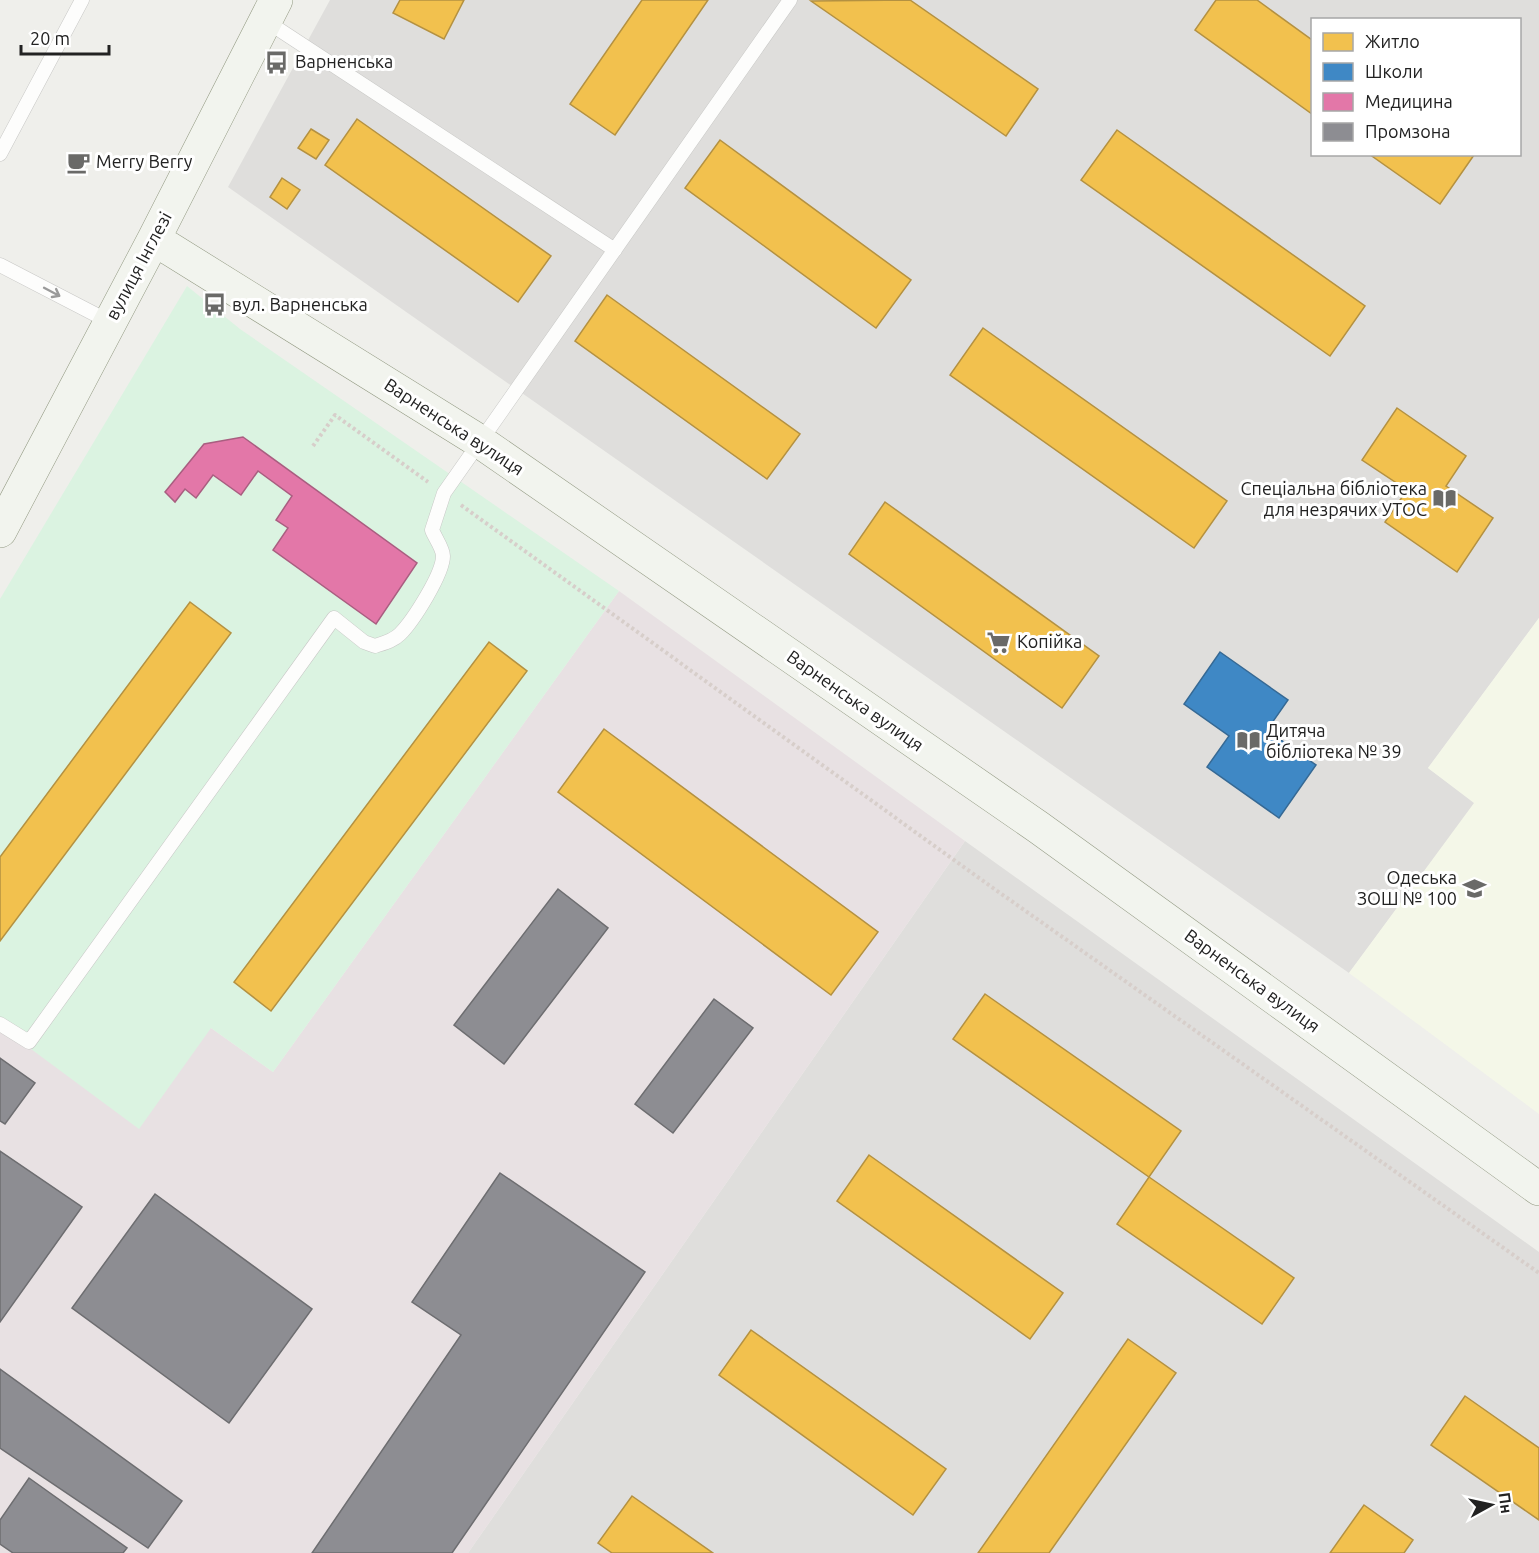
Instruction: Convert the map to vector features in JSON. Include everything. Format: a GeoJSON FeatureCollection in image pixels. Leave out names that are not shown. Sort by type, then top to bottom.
{"type":"FeatureCollection","features":[{"type":"Feature","properties":{"kind":"street","name":"вулиця Інглезі"},"geometry":{"type":"LineString","coordinates":[[0,531],[271,11]]}},
{"type":"Feature","properties":{"kind":"street","name":"Варненська вулиця"},"geometry":{"type":"LineString","coordinates":[[154,238],[479,441],[1038,827],[1539,1189]]}},
{"type":"Feature","properties":{"kind":"lane"},"geometry":{"type":"LineString","coordinates":[[0,154],[82,0]]}},
{"type":"Feature","properties":{"kind":"lane"},"geometry":{"type":"LineString","coordinates":[[0,1024],[29,1042],[334,618],[364,642],[375,646],[402,633],[439,572],[443,556],[432,530],[444,493],[790,0]]}},
{"type":"Feature","properties":{"kind":"lane"},"geometry":{"type":"LineString","coordinates":[[271,11],[615,250]]}},
{"type":"Feature","properties":{"kind":"lane"},"geometry":{"type":"LineString","coordinates":[[0,265],[110,322]]}},
{"type":"Feature","properties":{"kind":"path"},"geometry":{"type":"LineString","coordinates":[[314,446],[335,415],[993,888],[1539,1273]]}},
{"type":"Feature","properties":{"kind":"shaded area"},"geometry":{"type":"Polygon","coordinates":[[[330,0],[1539,0],[1539,618],[1428,768],[1475,803],[1349,973],[228,187],[330,0]]]}},
{"type":"Feature","properties":{"kind":"shaded area"},"geometry":{"type":"Polygon","coordinates":[[[619,591],[965,841],[468,1553],[0,1553],[0,1026],[211,1028],[273,1072],[619,591]]]}},
{"type":"Feature","properties":{"kind":"shaded area","name":"Одеська ЗОШ № 100"},"geometry":{"type":"Polygon","coordinates":[[[1539,618],[1539,1114],[1349,973],[1474,803],[1428,768],[1539,618]]]}},
{"type":"Feature","properties":{"kind":"shaded area"},"geometry":{"type":"Polygon","coordinates":[[[965,841],[1539,1252],[1539,1553],[468,1553],[965,841]]]}},
{"type":"Feature","properties":{"kind":"green space"},"geometry":{"type":"Polygon","coordinates":[[[187,286],[240,329],[619,591],[273,1072],[211,1028],[139,1129],[0,1026],[0,599],[187,286]]]}},
{"type":"Feature","properties":{"kind":"building: Житло"},"geometry":{"type":"Polygon","coordinates":[[[400,0],[464,0],[444,39],[393,13],[400,0]]]}},
{"type":"Feature","properties":{"kind":"building: Житло"},"geometry":{"type":"Polygon","coordinates":[[[642,0],[708,0],[615,135],[570,104],[642,0]]]}},
{"type":"Feature","properties":{"kind":"building: Житло"},"geometry":{"type":"Polygon","coordinates":[[[910,0],[1038,89],[1006,136],[811,1],[910,0]]]}},
{"type":"Feature","properties":{"kind":"building: Житло"},"geometry":{"type":"Polygon","coordinates":[[[1216,0],[1257,0],[1311,39],[1311,113],[1195,30],[1216,0]]]}},
{"type":"Feature","properties":{"kind":"building: Житло"},"geometry":{"type":"Polygon","coordinates":[[[357,119],[551,256],[518,302],[325,165],[357,119]]]}},
{"type":"Feature","properties":{"kind":"building: Житло"},"geometry":{"type":"Polygon","coordinates":[[[311,129],[329,140],[316,159],[298,148],[311,129]]]}},
{"type":"Feature","properties":{"kind":"building: Житло"},"geometry":{"type":"Polygon","coordinates":[[[1117,130],[1365,306],[1330,356],[1081,180],[1117,130]]]}},
{"type":"Feature","properties":{"kind":"building: Житло"},"geometry":{"type":"Polygon","coordinates":[[[720,140],[911,280],[876,328],[685,188],[720,140]]]}},
{"type":"Feature","properties":{"kind":"building: Житло"},"geometry":{"type":"Polygon","coordinates":[[[1372,156],[1473,156],[1440,204],[1372,156]]]}},
{"type":"Feature","properties":{"kind":"building: Житло"},"geometry":{"type":"Polygon","coordinates":[[[282,178],[300,190],[287,209],[270,197],[282,178]]]}},
{"type":"Feature","properties":{"kind":"building: Житло"},"geometry":{"type":"Polygon","coordinates":[[[607,295],[800,434],[767,479],[575,341],[607,295]]]}},
{"type":"Feature","properties":{"kind":"building: Житло"},"geometry":{"type":"Polygon","coordinates":[[[983,328],[1227,501],[1194,548],[950,375],[983,328]]]}},
{"type":"Feature","properties":{"kind":"building: Житло"},"geometry":{"type":"Polygon","coordinates":[[[1397,408],[1466,456],[1446,486],[1493,518],[1457,572],[1385,522],[1407,490],[1362,460],[1397,408]]]}},
{"type":"Feature","properties":{"kind":"building: Житло"},"geometry":{"type":"Polygon","coordinates":[[[885,502],[1099,656],[1062,708],[849,554],[885,502]]]}},
{"type":"Feature","properties":{"kind":"building: Житло"},"geometry":{"type":"Polygon","coordinates":[[[190,602],[231,633],[0,941],[0,857],[190,602]]]}},
{"type":"Feature","properties":{"kind":"building: Житло"},"geometry":{"type":"Polygon","coordinates":[[[489,642],[527,671],[271,1011],[234,982],[489,642]]]}},
{"type":"Feature","properties":{"kind":"building: Житло"},"geometry":{"type":"Polygon","coordinates":[[[604,729],[878,932],[831,995],[558,792],[604,729]]]}},
{"type":"Feature","properties":{"kind":"building: Житло"},"geometry":{"type":"Polygon","coordinates":[[[985,994],[1181,1131],[1149,1177],[953,1039],[985,994]]]}},
{"type":"Feature","properties":{"kind":"building: Житло"},"geometry":{"type":"Polygon","coordinates":[[[869,1155],[1063,1293],[1030,1339],[837,1201],[869,1155]]]}},
{"type":"Feature","properties":{"kind":"building: Житло"},"geometry":{"type":"Polygon","coordinates":[[[1149,1177],[1294,1278],[1262,1324],[1117,1224],[1149,1177]]]}},
{"type":"Feature","properties":{"kind":"building: Житло"},"geometry":{"type":"Polygon","coordinates":[[[751,1330],[946,1469],[913,1515],[719,1375],[751,1330]]]}},
{"type":"Feature","properties":{"kind":"building: Житло"},"geometry":{"type":"Polygon","coordinates":[[[1128,1339],[1176,1373],[1049,1553],[978,1553],[1128,1339]]]}},
{"type":"Feature","properties":{"kind":"building: Житло"},"geometry":{"type":"Polygon","coordinates":[[[1465,1396],[1539,1448],[1539,1520],[1431,1445],[1465,1396]]]}},
{"type":"Feature","properties":{"kind":"building: Житло"},"geometry":{"type":"Polygon","coordinates":[[[632,1496],[713,1553],[612,1553],[598,1543],[632,1496]]]}},
{"type":"Feature","properties":{"kind":"building: Житло"},"geometry":{"type":"Polygon","coordinates":[[[1364,1505],[1413,1540],[1404,1553],[1330,1553],[1364,1505]]]}},
{"type":"Feature","properties":{"kind":"building: Школи"},"geometry":{"type":"Polygon","coordinates":[[[1220,652],[1288,700],[1267,730],[1316,765],[1279,818],[1207,767],[1229,736],[1184,704],[1220,652]]]}},
{"type":"Feature","properties":{"kind":"building: Медицина"},"geometry":{"type":"Polygon","coordinates":[[[243,437],[417,563],[376,624],[273,550],[288,528],[276,520],[292,496],[258,471],[241,495],[213,475],[196,498],[185,489],[175,502],[165,492],[204,444],[243,437]]]}},
{"type":"Feature","properties":{"kind":"building: Промзона"},"geometry":{"type":"Polygon","coordinates":[[[558,889],[608,928],[504,1064],[454,1025],[558,889]]]}},
{"type":"Feature","properties":{"kind":"building: Промзона"},"geometry":{"type":"Polygon","coordinates":[[[714,999],[753,1028],[673,1133],[635,1104],[714,999]]]}},
{"type":"Feature","properties":{"kind":"building: Промзона"},"geometry":{"type":"Polygon","coordinates":[[[0,1058],[35,1083],[5,1124],[0,1121],[0,1058]]]}},
{"type":"Feature","properties":{"kind":"building: Промзона"},"geometry":{"type":"Polygon","coordinates":[[[0,1151],[82,1207],[0,1322],[0,1151]]]}},
{"type":"Feature","properties":{"kind":"building: Промзона"},"geometry":{"type":"Polygon","coordinates":[[[500,1173],[645,1272],[452,1553],[312,1553],[461,1335],[412,1302],[500,1173]]]}},
{"type":"Feature","properties":{"kind":"building: Промзона"},"geometry":{"type":"Polygon","coordinates":[[[155,1194],[312,1309],[229,1423],[72,1308],[155,1194]]]}},
{"type":"Feature","properties":{"kind":"building: Промзона"},"geometry":{"type":"Polygon","coordinates":[[[0,1369],[182,1501],[148,1548],[0,1448],[0,1369]]]}},
{"type":"Feature","properties":{"kind":"building: Промзона"},"geometry":{"type":"Polygon","coordinates":[[[29,1478],[127,1548],[123,1553],[13,1553],[0,1544],[0,1520],[29,1478]]]}},
{"type":"Feature","properties":{"kind":"place","name":"Варненська"},"geometry":{"type":"Point","coordinates":[277,62]}},
{"type":"Feature","properties":{"kind":"place","name":"Merry Berry"},"geometry":{"type":"Point","coordinates":[78,162]}},
{"type":"Feature","properties":{"kind":"place","name":"вул. Варненська"},"geometry":{"type":"Point","coordinates":[214,305]}},
{"type":"Feature","properties":{"kind":"place","name":"Спеціальна бібліотека для незрячих УТОС"},"geometry":{"type":"Point","coordinates":[1445,499]}},
{"type":"Feature","properties":{"kind":"place","name":"Копійка"},"geometry":{"type":"Point","coordinates":[999,642]}},
{"type":"Feature","properties":{"kind":"place","name":"Дитяча бібліотека № 39"},"geometry":{"type":"Point","coordinates":[1248,741]}},
{"type":"Feature","properties":{"kind":"place","name":"Одеська ЗОШ № 100"},"geometry":{"type":"Point","coordinates":[1475,888]}}]}
